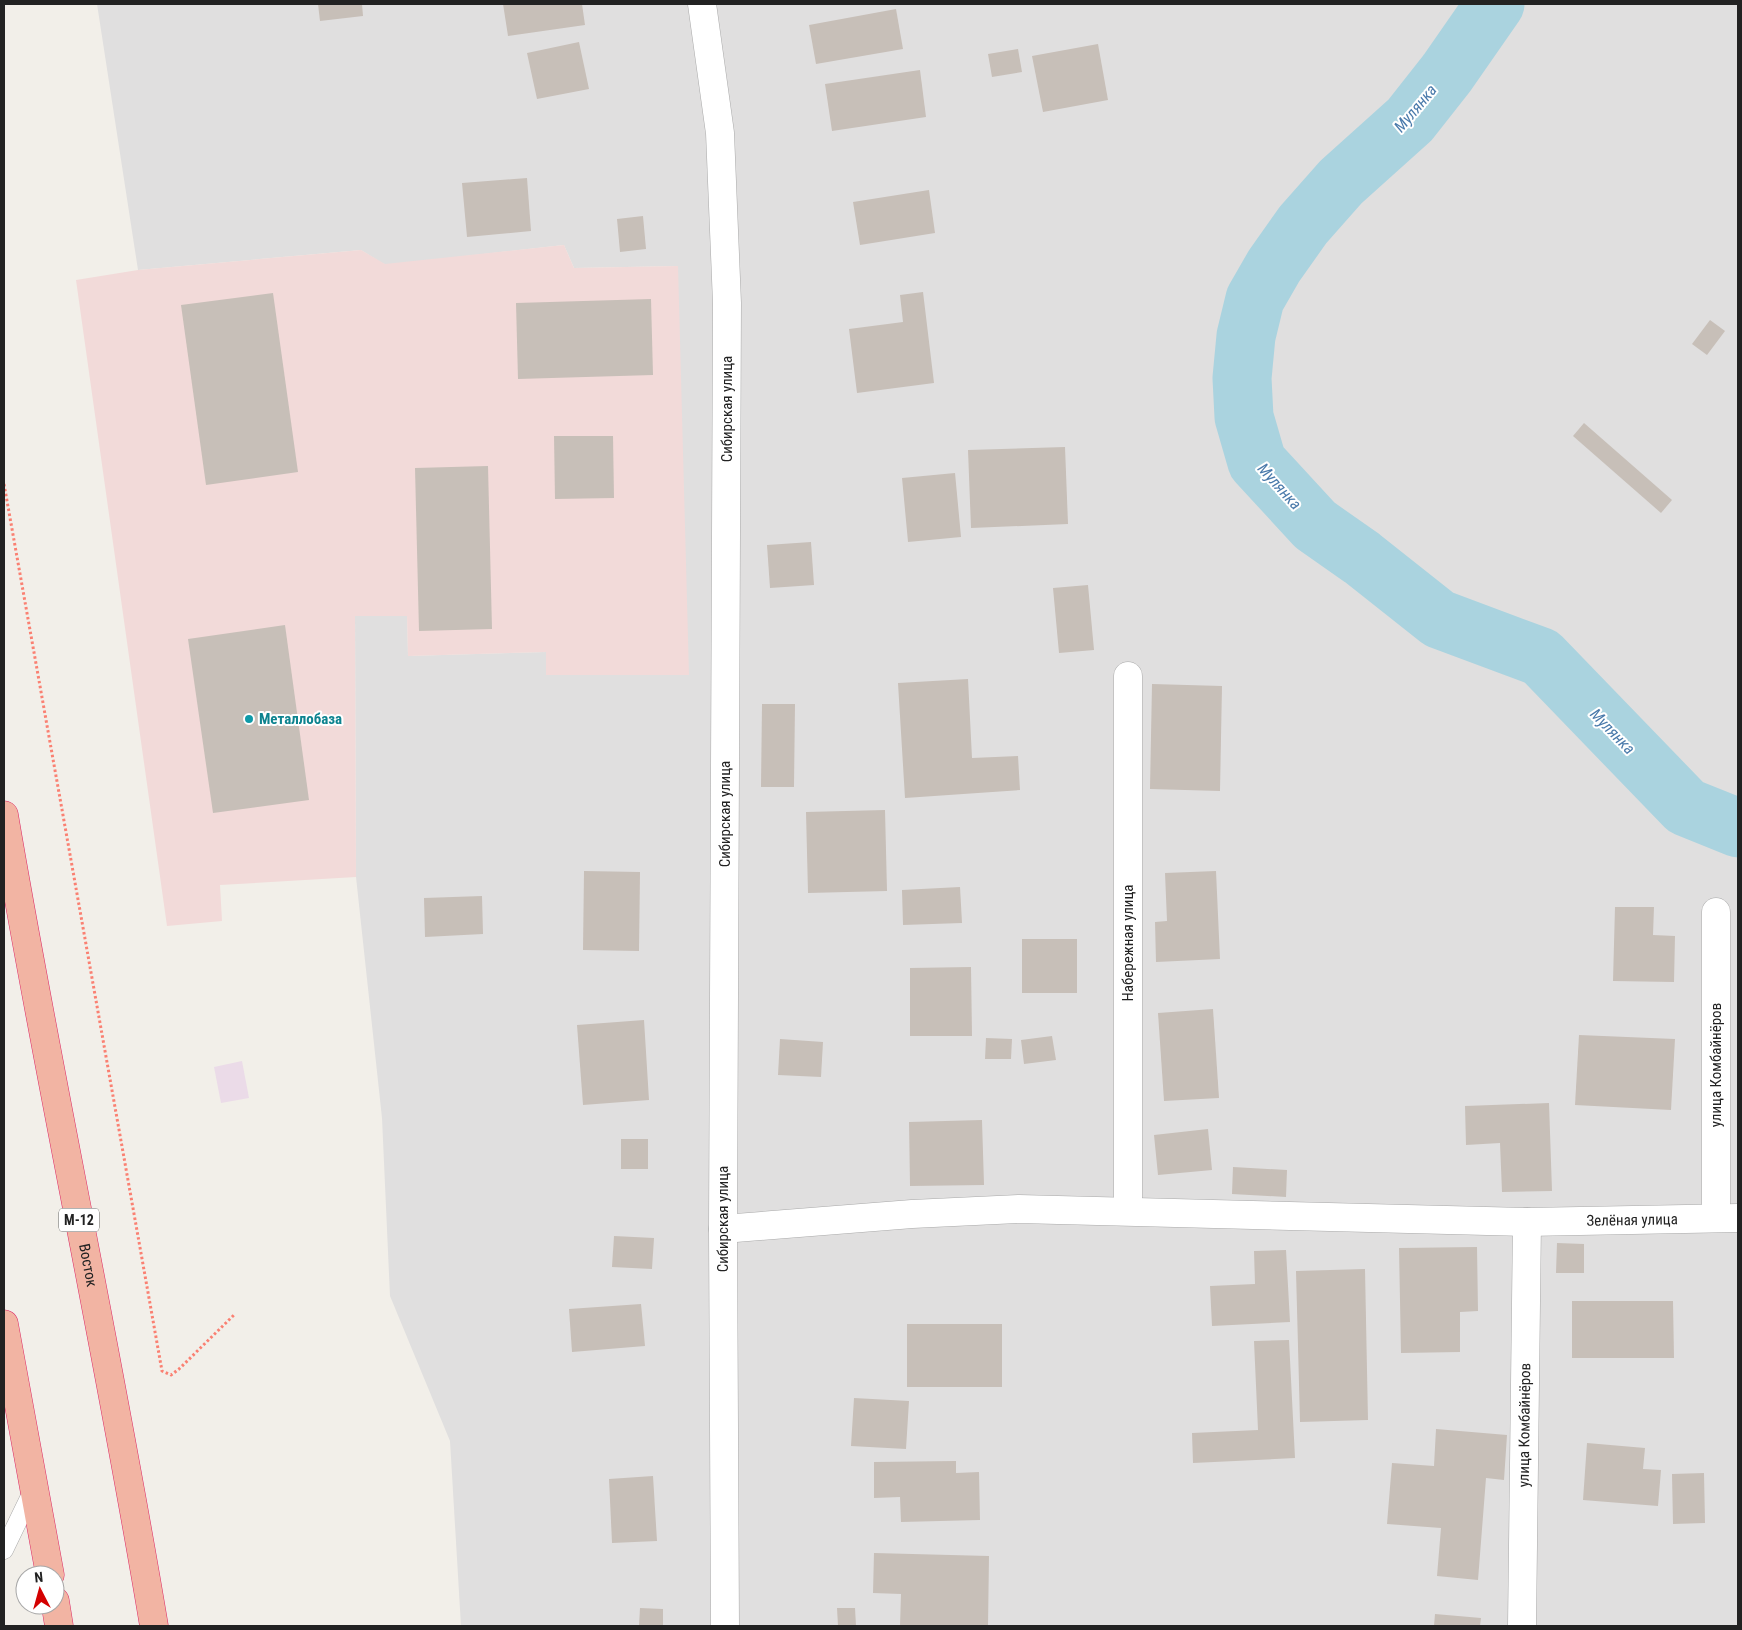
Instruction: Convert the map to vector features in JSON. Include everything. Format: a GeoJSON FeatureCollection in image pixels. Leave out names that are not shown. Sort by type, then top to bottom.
{"type":"FeatureCollection","features":[{"type":"Feature","properties":{"kind":"highway","name":"Восток"},"geometry":{"type":"LineString","coordinates":[[4,815],[31,973],[128,1470],[154,1626]]}},
{"type":"Feature","properties":{"kind":"highway"},"geometry":{"type":"LineString","coordinates":[[4,1324],[48,1565]]}},
{"type":"Feature","properties":{"kind":"street","name":"Сибирская улица"},"geometry":{"type":"LineString","coordinates":[[702,4],[720,133],[727,303],[723,1229],[725,1626]]}},
{"type":"Feature","properties":{"kind":"street","name":"Набережная улица"},"geometry":{"type":"LineString","coordinates":[[1128,676],[1128,1210]]}},
{"type":"Feature","properties":{"kind":"street","name":"улица Комбайнёров"},"geometry":{"type":"LineString","coordinates":[[1716,912],[1727,1218]]}},
{"type":"Feature","properties":{"kind":"street","name":"Зелёная улица"},"geometry":{"type":"LineString","coordinates":[[723,1229],[912,1214],[1019,1209],[1128,1210],[1527,1222],[1727,1218]]}},
{"type":"Feature","properties":{"kind":"street","name":"улица Комбайнёров"},"geometry":{"type":"LineString","coordinates":[[1522,1626],[1527,1222]]}},
{"type":"Feature","properties":{"kind":"lane"},"geometry":{"type":"LineString","coordinates":[[4,1550],[35,1485]]}},
{"type":"Feature","properties":{"kind":"path"},"geometry":{"type":"LineString","coordinates":[[4,484],[162,1371],[171,1375],[179,1369],[234,1315]]}},
{"type":"Feature","properties":{"kind":"shaded area"},"geometry":{"type":"Polygon","coordinates":[[[97,4],[1738,4],[1738,1626],[461,1626],[450,1441],[390,1296],[382,1118],[356,877],[355,616],[407,615],[408,656],[546,652],[546,675],[678,266],[574,268],[564,245],[385,265],[361,250],[138,270],[97,4]]]}},
{"type":"Feature","properties":{"kind":"shaded area"},"geometry":{"type":"Polygon","coordinates":[[[564,245],[574,268],[678,266],[689,675],[546,675],[546,652],[408,656],[407,616],[355,616],[356,877],[220,885],[222,921],[167,926],[76,280],[138,270],[361,250],[385,264],[564,245]]]}},
{"type":"Feature","properties":{"kind":"shaded area"},"geometry":{"type":"Polygon","coordinates":[[[242,1061],[249,1098],[221,1103],[214,1067],[242,1061]]]}},
{"type":"Feature","properties":{"kind":"building"},"geometry":{"type":"Polygon","coordinates":[[[318,4],[362,4],[363,16],[320,21],[318,4]]]}},
{"type":"Feature","properties":{"kind":"building"},"geometry":{"type":"Polygon","coordinates":[[[503,4],[582,4],[585,25],[508,36],[503,4]]]}},
{"type":"Feature","properties":{"kind":"building"},"geometry":{"type":"Polygon","coordinates":[[[896,9],[903,49],[816,64],[809,25],[896,9]]]}},
{"type":"Feature","properties":{"kind":"building"},"geometry":{"type":"Polygon","coordinates":[[[579,42],[589,89],[537,99],[527,53],[579,42]]]}},
{"type":"Feature","properties":{"kind":"building"},"geometry":{"type":"Polygon","coordinates":[[[1098,44],[1108,100],[1043,112],[1032,56],[1098,44]]]}},
{"type":"Feature","properties":{"kind":"building"},"geometry":{"type":"Polygon","coordinates":[[[1018,49],[1022,72],[992,77],[988,54],[1018,49]]]}},
{"type":"Feature","properties":{"kind":"building"},"geometry":{"type":"Polygon","coordinates":[[[920,70],[926,117],[832,131],[825,84],[920,70]]]}},
{"type":"Feature","properties":{"kind":"building"},"geometry":{"type":"Polygon","coordinates":[[[527,178],[531,231],[467,237],[462,183],[527,178]]]}},
{"type":"Feature","properties":{"kind":"building"},"geometry":{"type":"Polygon","coordinates":[[[929,190],[935,233],[860,245],[853,202],[929,190]]]}},
{"type":"Feature","properties":{"kind":"building"},"geometry":{"type":"Polygon","coordinates":[[[643,216],[646,249],[620,252],[617,219],[643,216]]]}},
{"type":"Feature","properties":{"kind":"building"},"geometry":{"type":"Polygon","coordinates":[[[923,292],[934,383],[857,393],[849,329],[903,322],[900,295],[923,292]]]}},
{"type":"Feature","properties":{"kind":"building"},"geometry":{"type":"Polygon","coordinates":[[[273,293],[298,472],[206,485],[181,305],[273,293]]]}},
{"type":"Feature","properties":{"kind":"building"},"geometry":{"type":"Polygon","coordinates":[[[651,299],[653,375],[518,379],[516,303],[651,299]]]}},
{"type":"Feature","properties":{"kind":"building"},"geometry":{"type":"Polygon","coordinates":[[[1710,320],[1725,331],[1707,355],[1692,344],[1710,320]]]}},
{"type":"Feature","properties":{"kind":"building"},"geometry":{"type":"Polygon","coordinates":[[[1584,423],[1672,500],[1661,513],[1573,436],[1584,423]]]}},
{"type":"Feature","properties":{"kind":"building"},"geometry":{"type":"Polygon","coordinates":[[[554,436],[613,436],[614,498],[555,499],[554,436]]]}},
{"type":"Feature","properties":{"kind":"building"},"geometry":{"type":"Polygon","coordinates":[[[1065,447],[1068,524],[971,528],[968,450],[1065,447]]]}},
{"type":"Feature","properties":{"kind":"building"},"geometry":{"type":"Polygon","coordinates":[[[488,466],[492,629],[419,631],[415,468],[488,466]]]}},
{"type":"Feature","properties":{"kind":"building"},"geometry":{"type":"Polygon","coordinates":[[[955,473],[961,537],[908,542],[902,478],[955,473]]]}},
{"type":"Feature","properties":{"kind":"building"},"geometry":{"type":"Polygon","coordinates":[[[811,542],[814,585],[770,588],[767,545],[811,542]]]}},
{"type":"Feature","properties":{"kind":"building"},"geometry":{"type":"Polygon","coordinates":[[[1088,585],[1094,650],[1059,653],[1053,588],[1088,585]]]}},
{"type":"Feature","properties":{"kind":"building","name":"Металлобаза"},"geometry":{"type":"Polygon","coordinates":[[[285,625],[309,800],[213,813],[188,639],[285,625]]]}},
{"type":"Feature","properties":{"kind":"building"},"geometry":{"type":"Polygon","coordinates":[[[968,679],[972,758],[1018,756],[1020,790],[905,798],[898,683],[968,679]]]}},
{"type":"Feature","properties":{"kind":"building"},"geometry":{"type":"Polygon","coordinates":[[[1152,684],[1222,686],[1220,791],[1150,789],[1152,684]]]}},
{"type":"Feature","properties":{"kind":"building"},"geometry":{"type":"Polygon","coordinates":[[[762,704],[795,704],[794,787],[761,787],[762,704]]]}},
{"type":"Feature","properties":{"kind":"building"},"geometry":{"type":"Polygon","coordinates":[[[885,810],[887,891],[808,893],[806,812],[885,810]]]}},
{"type":"Feature","properties":{"kind":"building"},"geometry":{"type":"Polygon","coordinates":[[[584,871],[640,872],[639,951],[583,950],[584,871]]]}},
{"type":"Feature","properties":{"kind":"building"},"geometry":{"type":"Polygon","coordinates":[[[1216,871],[1220,959],[1156,962],[1155,922],[1167,921],[1165,873],[1216,871]]]}},
{"type":"Feature","properties":{"kind":"building"},"geometry":{"type":"Polygon","coordinates":[[[960,887],[962,923],[903,925],[902,890],[960,887]]]}},
{"type":"Feature","properties":{"kind":"building"},"geometry":{"type":"Polygon","coordinates":[[[482,896],[483,934],[425,937],[424,898],[482,896]]]}},
{"type":"Feature","properties":{"kind":"building"},"geometry":{"type":"Polygon","coordinates":[[[1615,907],[1654,907],[1653,935],[1675,936],[1674,982],[1613,981],[1615,907]]]}},
{"type":"Feature","properties":{"kind":"building"},"geometry":{"type":"Polygon","coordinates":[[[1022,939],[1077,939],[1077,993],[1022,993],[1022,939]]]}},
{"type":"Feature","properties":{"kind":"building"},"geometry":{"type":"Polygon","coordinates":[[[971,967],[972,1036],[910,1036],[910,968],[971,967]]]}},
{"type":"Feature","properties":{"kind":"building"},"geometry":{"type":"Polygon","coordinates":[[[1213,1009],[1219,1098],[1164,1101],[1158,1013],[1213,1009]]]}},
{"type":"Feature","properties":{"kind":"building"},"geometry":{"type":"Polygon","coordinates":[[[644,1020],[649,1100],[583,1105],[577,1025],[644,1020]]]}},
{"type":"Feature","properties":{"kind":"building"},"geometry":{"type":"Polygon","coordinates":[[[1579,1035],[1675,1039],[1671,1110],[1575,1105],[1579,1035]]]}},
{"type":"Feature","properties":{"kind":"building"},"geometry":{"type":"Polygon","coordinates":[[[1052,1036],[1056,1060],[1024,1064],[1021,1040],[1052,1036]]]}},
{"type":"Feature","properties":{"kind":"building"},"geometry":{"type":"Polygon","coordinates":[[[986,1038],[1012,1039],[1011,1059],[985,1059],[986,1038]]]}},
{"type":"Feature","properties":{"kind":"building"},"geometry":{"type":"Polygon","coordinates":[[[780,1039],[823,1042],[821,1077],[778,1075],[780,1039]]]}},
{"type":"Feature","properties":{"kind":"building"},"geometry":{"type":"Polygon","coordinates":[[[1549,1103],[1552,1191],[1502,1192],[1500,1143],[1466,1145],[1465,1106],[1549,1103]]]}},
{"type":"Feature","properties":{"kind":"building"},"geometry":{"type":"Polygon","coordinates":[[[982,1120],[984,1185],[910,1186],[909,1122],[982,1120]]]}},
{"type":"Feature","properties":{"kind":"building"},"geometry":{"type":"Polygon","coordinates":[[[1208,1129],[1212,1170],[1158,1175],[1154,1135],[1208,1129]]]}},
{"type":"Feature","properties":{"kind":"building"},"geometry":{"type":"Polygon","coordinates":[[[621,1139],[648,1139],[648,1169],[621,1169],[621,1139]]]}},
{"type":"Feature","properties":{"kind":"building"},"geometry":{"type":"Polygon","coordinates":[[[1233,1167],[1287,1170],[1286,1197],[1232,1194],[1233,1167]]]}},
{"type":"Feature","properties":{"kind":"building"},"geometry":{"type":"Polygon","coordinates":[[[614,1236],[654,1238],[652,1269],[612,1267],[614,1236]]]}},
{"type":"Feature","properties":{"kind":"building"},"geometry":{"type":"Polygon","coordinates":[[[1557,1243],[1584,1244],[1584,1273],[1556,1273],[1557,1243]]]}},
{"type":"Feature","properties":{"kind":"building"},"geometry":{"type":"Polygon","coordinates":[[[1477,1247],[1478,1311],[1460,1312],[1460,1352],[1401,1353],[1399,1248],[1477,1247]]]}},
{"type":"Feature","properties":{"kind":"building"},"geometry":{"type":"Polygon","coordinates":[[[1286,1250],[1290,1322],[1212,1326],[1210,1286],[1255,1284],[1254,1251],[1286,1250]]]}},
{"type":"Feature","properties":{"kind":"building"},"geometry":{"type":"Polygon","coordinates":[[[1365,1269],[1368,1420],[1300,1422],[1296,1271],[1365,1269]]]}},
{"type":"Feature","properties":{"kind":"building"},"geometry":{"type":"Polygon","coordinates":[[[1572,1301],[1673,1301],[1674,1358],[1572,1358],[1572,1301]]]}},
{"type":"Feature","properties":{"kind":"building"},"geometry":{"type":"Polygon","coordinates":[[[641,1304],[645,1346],[572,1352],[569,1309],[641,1304]]]}},
{"type":"Feature","properties":{"kind":"building"},"geometry":{"type":"Polygon","coordinates":[[[907,1324],[1002,1324],[1002,1387],[907,1387],[907,1324]]]}},
{"type":"Feature","properties":{"kind":"building"},"geometry":{"type":"Polygon","coordinates":[[[1289,1340],[1295,1458],[1193,1463],[1192,1433],[1258,1430],[1254,1341],[1289,1340]]]}},
{"type":"Feature","properties":{"kind":"building"},"geometry":{"type":"Polygon","coordinates":[[[854,1398],[909,1401],[906,1449],[851,1446],[854,1398]]]}},
{"type":"Feature","properties":{"kind":"building"},"geometry":{"type":"Polygon","coordinates":[[[1436,1429],[1507,1435],[1504,1480],[1486,1478],[1478,1580],[1437,1576],[1441,1528],[1387,1524],[1392,1463],[1434,1466],[1436,1429]]]}},
{"type":"Feature","properties":{"kind":"building"},"geometry":{"type":"Polygon","coordinates":[[[1587,1443],[1645,1448],[1643,1469],[1661,1470],[1658,1506],[1583,1500],[1587,1443]]]}},
{"type":"Feature","properties":{"kind":"building"},"geometry":{"type":"Polygon","coordinates":[[[956,1461],[956,1473],[979,1472],[980,1520],[901,1522],[900,1497],[874,1498],[874,1462],[956,1461]]]}},
{"type":"Feature","properties":{"kind":"building"},"geometry":{"type":"Polygon","coordinates":[[[1704,1473],[1705,1523],[1673,1524],[1672,1474],[1704,1473]]]}},
{"type":"Feature","properties":{"kind":"building"},"geometry":{"type":"Polygon","coordinates":[[[653,1476],[657,1541],[612,1543],[609,1479],[653,1476]]]}},
{"type":"Feature","properties":{"kind":"building"},"geometry":{"type":"Polygon","coordinates":[[[874,1553],[989,1556],[988,1626],[900,1626],[901,1594],[873,1593],[874,1553]]]}},
{"type":"Feature","properties":{"kind":"building"},"geometry":{"type":"Polygon","coordinates":[[[640,1608],[663,1609],[663,1626],[639,1626],[640,1608]]]}},
{"type":"Feature","properties":{"kind":"building"},"geometry":{"type":"Polygon","coordinates":[[[837,1608],[855,1608],[856,1626],[838,1626],[837,1608]]]}},
{"type":"Feature","properties":{"kind":"building"},"geometry":{"type":"Polygon","coordinates":[[[1435,1614],[1481,1618],[1480,1626],[1434,1626],[1435,1614]]]}},
{"type":"Feature","properties":{"kind":"waterway","name":"Мулянка"},"geometry":{"type":"LineString","coordinates":[[1495,4],[1447,73],[1410,120],[1341,182],[1303,225],[1274,266],[1255,299],[1246,336],[1242,378],[1244,417],[1257,462],[1315,525],[1362,558],[1439,619],[1541,657],[1686,807],[1738,828]]}},
{"type":"Feature","properties":{"kind":"place","name":"Металлобаза"},"geometry":{"type":"Point","coordinates":[249,719]}}]}
